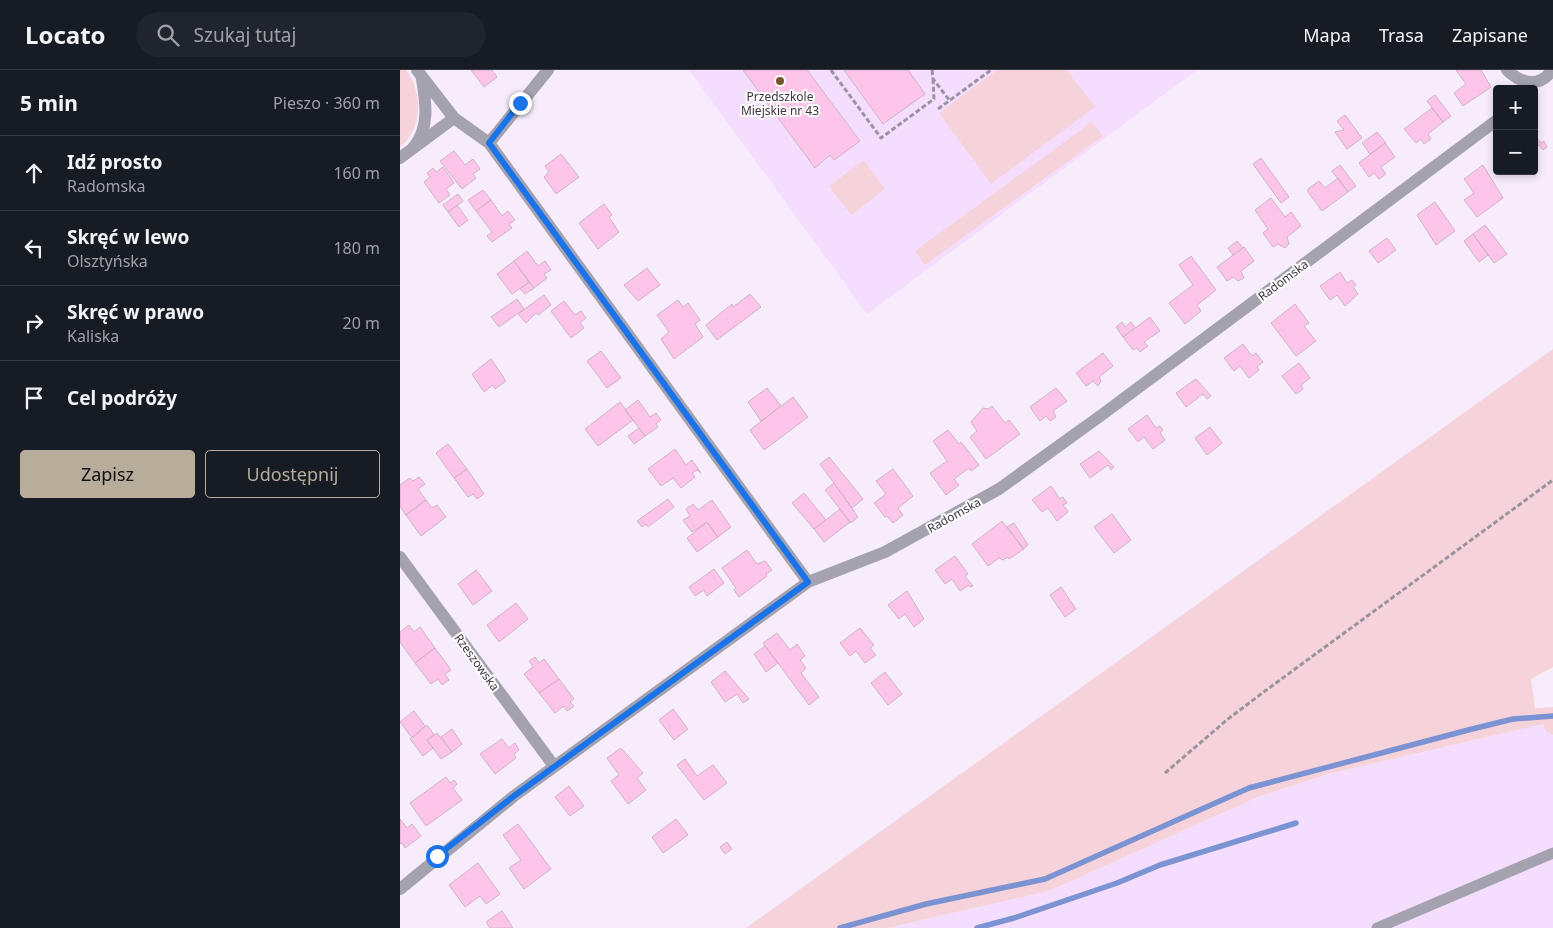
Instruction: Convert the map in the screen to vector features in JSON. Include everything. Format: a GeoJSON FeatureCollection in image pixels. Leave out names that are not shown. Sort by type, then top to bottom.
{"type":"FeatureCollection","features":[{"type":"Feature","properties":{"kind":"street"},"geometry":{"type":"LineString","coordinates":[[489,143],[548,70]]}},
{"type":"Feature","properties":{"kind":"street"},"geometry":{"type":"LineString","coordinates":[[1507,70],[1530,85]]}},
{"type":"Feature","properties":{"kind":"street"},"geometry":{"type":"LineString","coordinates":[[1534,85],[1546,79],[1552,70]]}},
{"type":"Feature","properties":{"kind":"street"},"geometry":{"type":"LineString","coordinates":[[419,73],[454,118],[489,143],[808,582]]}},
{"type":"Feature","properties":{"kind":"street"},"geometry":{"type":"LineString","coordinates":[[413,148],[419,141],[425,126],[426,98],[419,73]]}},
{"type":"Feature","properties":{"kind":"street"},"geometry":{"type":"LineString","coordinates":[[400,158],[454,118]]}},
{"type":"Feature","properties":{"kind":"street","name":"Radomska"},"geometry":{"type":"LineString","coordinates":[[400,889],[437,856],[554,766],[808,582],[885,552],[999,490],[1493,123]]}},
{"type":"Feature","properties":{"kind":"street","name":"Rzeszowska"},"geometry":{"type":"LineString","coordinates":[[400,557],[554,766]]}},
{"type":"Feature","properties":{"kind":"lane"},"geometry":{"type":"LineString","coordinates":[[1377,928],[1553,853]]}},
{"type":"Feature","properties":{"kind":"path"},"geometry":{"type":"LineString","coordinates":[[831,70],[881,138],[934,99],[932,70]]}},
{"type":"Feature","properties":{"kind":"path"},"geometry":{"type":"LineString","coordinates":[[938,110],[991,70]]}},
{"type":"Feature","properties":{"kind":"path"},"geometry":{"type":"LineString","coordinates":[[933,78],[950,101]]}},
{"type":"Feature","properties":{"kind":"path"},"geometry":{"type":"LineString","coordinates":[[1165,773],[1235,714],[1553,480]]}},
{"type":"Feature","properties":{"kind":"shaded area"},"geometry":{"type":"Polygon","coordinates":[[[400,70],[406,70],[412,79],[418,100],[418,110],[413,131],[408,140],[400,147],[400,70]]]}},
{"type":"Feature","properties":{"kind":"shaded area"},"geometry":{"type":"Polygon","coordinates":[[[689,70],[1197,70],[867,314],[689,70]]]}},
{"type":"Feature","properties":{"kind":"shaded area"},"geometry":{"type":"Polygon","coordinates":[[[997,70],[1067,70],[1095,107],[991,184],[939,113],[997,70]]]}},
{"type":"Feature","properties":{"kind":"shaded area"},"geometry":{"type":"Polygon","coordinates":[[[1092,122],[1103,136],[925,265],[915,251],[1092,122]]]}},
{"type":"Feature","properties":{"kind":"shaded area"},"geometry":{"type":"Polygon","coordinates":[[[864,160],[885,189],[851,215],[829,186],[864,160]]]}},
{"type":"Feature","properties":{"kind":"shaded area"},"geometry":{"type":"Polygon","coordinates":[[[1553,349],[1553,667],[1531,679],[1535,708],[1553,707],[1553,735],[1546,731],[1543,724],[1328,774],[1258,797],[1049,891],[887,928],[746,928],[1553,349]]]}},
{"type":"Feature","properties":{"kind":"shaded area"},"geometry":{"type":"Polygon","coordinates":[[[1543,724],[1546,731],[1553,735],[1553,928],[887,928],[1049,891],[1258,797],[1328,774],[1543,724]]]}},
{"type":"Feature","properties":{"kind":"building"},"geometry":{"type":"Polygon","coordinates":[[[471,70],[492,70],[497,77],[484,87],[471,70]]]}},
{"type":"Feature","properties":{"kind":"building"},"geometry":{"type":"Polygon","coordinates":[[[743,70],[807,70],[860,141],[834,160],[830,155],[815,168],[743,70]]]}},
{"type":"Feature","properties":{"kind":"building"},"geometry":{"type":"Polygon","coordinates":[[[844,70],[908,70],[925,94],[883,124],[844,70]]]}},
{"type":"Feature","properties":{"kind":"building"},"geometry":{"type":"Polygon","coordinates":[[[1456,70],[1481,70],[1491,87],[1463,106],[1454,93],[1466,84],[1456,70]]]}},
{"type":"Feature","properties":{"kind":"building"},"geometry":{"type":"Polygon","coordinates":[[[1435,95],[1451,116],[1443,122],[1427,101],[1435,95]]]}},
{"type":"Feature","properties":{"kind":"building"},"geometry":{"type":"Polygon","coordinates":[[[1432,108],[1443,122],[1428,134],[1431,139],[1424,144],[1421,139],[1416,143],[1404,129],[1432,108]]]}},
{"type":"Feature","properties":{"kind":"building"},"geometry":{"type":"Polygon","coordinates":[[[1345,115],[1362,138],[1347,149],[1335,132],[1344,130],[1337,121],[1345,115]]]}},
{"type":"Feature","properties":{"kind":"building"},"geometry":{"type":"Polygon","coordinates":[[[1377,132],[1386,143],[1370,154],[1362,143],[1377,132]]]}},
{"type":"Feature","properties":{"kind":"building"},"geometry":{"type":"Polygon","coordinates":[[[1538,139],[1541,143],[1544,141],[1547,147],[1543,150],[1539,145],[1538,139]]]}},
{"type":"Feature","properties":{"kind":"building"},"geometry":{"type":"Polygon","coordinates":[[[1385,143],[1395,157],[1381,167],[1386,174],[1379,179],[1374,173],[1369,177],[1359,163],[1385,143]]]}},
{"type":"Feature","properties":{"kind":"building"},"geometry":{"type":"Polygon","coordinates":[[[454,151],[465,165],[473,159],[480,169],[473,174],[476,178],[462,189],[440,161],[454,151]]]}},
{"type":"Feature","properties":{"kind":"building"},"geometry":{"type":"Polygon","coordinates":[[[561,154],[579,177],[556,194],[544,177],[549,172],[545,166],[561,154]]]}},
{"type":"Feature","properties":{"kind":"building"},"geometry":{"type":"Polygon","coordinates":[[[1261,158],[1289,197],[1281,203],[1253,164],[1261,158]]]}},
{"type":"Feature","properties":{"kind":"building"},"geometry":{"type":"Polygon","coordinates":[[[1340,165],[1356,186],[1348,192],[1332,171],[1340,165]]]}},
{"type":"Feature","properties":{"kind":"building"},"geometry":{"type":"Polygon","coordinates":[[[1483,165],[1503,198],[1477,217],[1464,200],[1474,193],[1464,179],[1483,165]]]}},
{"type":"Feature","properties":{"kind":"building"},"geometry":{"type":"Polygon","coordinates":[[[443,167],[454,183],[446,189],[450,195],[439,203],[424,182],[430,177],[427,173],[433,168],[436,172],[443,167]]]}},
{"type":"Feature","properties":{"kind":"building"},"geometry":{"type":"Polygon","coordinates":[[[1338,178],[1348,192],[1322,211],[1308,192],[1308,189],[1319,181],[1325,188],[1338,178]]]}},
{"type":"Feature","properties":{"kind":"building"},"geometry":{"type":"Polygon","coordinates":[[[483,190],[491,200],[476,211],[468,200],[483,190]]]}},
{"type":"Feature","properties":{"kind":"building"},"geometry":{"type":"Polygon","coordinates":[[[458,194],[463,201],[448,212],[443,205],[458,194]]]}},
{"type":"Feature","properties":{"kind":"building"},"geometry":{"type":"Polygon","coordinates":[[[1271,198],[1285,217],[1291,212],[1301,226],[1287,237],[1289,244],[1285,248],[1278,244],[1273,247],[1263,233],[1268,229],[1255,210],[1271,198]]]}},
{"type":"Feature","properties":{"kind":"building"},"geometry":{"type":"Polygon","coordinates":[[[491,200],[502,216],[508,211],[515,220],[509,224],[512,228],[492,242],[487,236],[492,232],[476,211],[491,200]]]}},
{"type":"Feature","properties":{"kind":"building"},"geometry":{"type":"Polygon","coordinates":[[[1435,202],[1455,231],[1436,245],[1417,215],[1435,202]]]}},
{"type":"Feature","properties":{"kind":"building"},"geometry":{"type":"Polygon","coordinates":[[[604,204],[612,215],[609,217],[619,232],[598,249],[579,223],[604,204]]]}},
{"type":"Feature","properties":{"kind":"building"},"geometry":{"type":"Polygon","coordinates":[[[457,205],[468,220],[459,227],[448,212],[457,205]]]}},
{"type":"Feature","properties":{"kind":"building"},"geometry":{"type":"Polygon","coordinates":[[[1485,225],[1507,254],[1494,263],[1473,234],[1485,225]]]}},
{"type":"Feature","properties":{"kind":"building"},"geometry":{"type":"Polygon","coordinates":[[[1473,234],[1488,255],[1479,262],[1464,241],[1473,234]]]}},
{"type":"Feature","properties":{"kind":"building"},"geometry":{"type":"Polygon","coordinates":[[[1387,238],[1396,250],[1378,263],[1369,251],[1387,238]]]}},
{"type":"Feature","properties":{"kind":"building"},"geometry":{"type":"Polygon","coordinates":[[[1237,241],[1243,248],[1233,255],[1228,248],[1237,241]]]}},
{"type":"Feature","properties":{"kind":"building"},"geometry":{"type":"Polygon","coordinates":[[[1244,247],[1254,261],[1241,271],[1244,278],[1238,281],[1233,277],[1227,281],[1217,267],[1244,247]]]}},
{"type":"Feature","properties":{"kind":"building"},"geometry":{"type":"Polygon","coordinates":[[[527,251],[538,266],[545,261],[551,270],[544,274],[547,278],[534,288],[514,261],[527,251]]]}},
{"type":"Feature","properties":{"kind":"building"},"geometry":{"type":"Polygon","coordinates":[[[1191,256],[1216,290],[1197,305],[1201,311],[1185,324],[1169,303],[1193,285],[1179,265],[1191,256]]]}},
{"type":"Feature","properties":{"kind":"building"},"geometry":{"type":"Polygon","coordinates":[[[514,261],[529,282],[512,294],[497,274],[514,261]]]}},
{"type":"Feature","properties":{"kind":"building"},"geometry":{"type":"Polygon","coordinates":[[[647,268],[660,285],[638,301],[624,285],[647,268]]]}},
{"type":"Feature","properties":{"kind":"building"},"geometry":{"type":"Polygon","coordinates":[[[1340,272],[1347,283],[1352,280],[1356,285],[1353,287],[1358,294],[1345,306],[1337,295],[1330,300],[1320,286],[1340,272]]]}},
{"type":"Feature","properties":{"kind":"building"},"geometry":{"type":"Polygon","coordinates":[[[529,282],[534,288],[525,294],[520,289],[529,282]]]}},
{"type":"Feature","properties":{"kind":"building"},"geometry":{"type":"Polygon","coordinates":[[[750,294],[761,307],[717,340],[706,325],[732,304],[733,307],[750,294]]]}},
{"type":"Feature","properties":{"kind":"building"},"geometry":{"type":"Polygon","coordinates":[[[544,295],[551,305],[538,315],[536,313],[526,323],[518,314],[544,295]]]}},
{"type":"Feature","properties":{"kind":"building"},"geometry":{"type":"Polygon","coordinates":[[[517,299],[524,309],[499,327],[491,317],[517,299]]]}},
{"type":"Feature","properties":{"kind":"building"},"geometry":{"type":"Polygon","coordinates":[[[678,300],[683,307],[688,303],[700,320],[695,324],[703,337],[674,359],[661,339],[669,332],[657,315],[678,300]]]}},
{"type":"Feature","properties":{"kind":"building"},"geometry":{"type":"Polygon","coordinates":[[[564,301],[575,315],[581,311],[586,318],[580,323],[584,328],[571,338],[551,311],[564,301]]]}},
{"type":"Feature","properties":{"kind":"building"},"geometry":{"type":"Polygon","coordinates":[[[1295,304],[1309,323],[1304,326],[1316,341],[1296,356],[1271,323],[1295,304]]]}},
{"type":"Feature","properties":{"kind":"building"},"geometry":{"type":"Polygon","coordinates":[[[1150,317],[1160,331],[1144,342],[1148,346],[1140,352],[1137,348],[1133,350],[1123,337],[1150,317]]]}},
{"type":"Feature","properties":{"kind":"building"},"geometry":{"type":"Polygon","coordinates":[[[1122,322],[1125,327],[1131,322],[1135,328],[1123,337],[1116,327],[1122,322]]]}},
{"type":"Feature","properties":{"kind":"building"},"geometry":{"type":"Polygon","coordinates":[[[1243,344],[1252,356],[1256,353],[1263,362],[1257,367],[1259,370],[1249,378],[1240,366],[1234,371],[1224,358],[1243,344]]]}},
{"type":"Feature","properties":{"kind":"building"},"geometry":{"type":"Polygon","coordinates":[[[601,351],[621,378],[607,388],[587,361],[601,351]]]}},
{"type":"Feature","properties":{"kind":"building"},"geometry":{"type":"Polygon","coordinates":[[[1103,353],[1113,366],[1099,377],[1101,381],[1098,386],[1093,381],[1086,386],[1076,373],[1103,353]]]}},
{"type":"Feature","properties":{"kind":"building"},"geometry":{"type":"Polygon","coordinates":[[[491,359],[506,381],[495,389],[493,385],[484,392],[472,374],[491,359]]]}},
{"type":"Feature","properties":{"kind":"building"},"geometry":{"type":"Polygon","coordinates":[[[1299,363],[1310,378],[1301,385],[1303,389],[1296,394],[1282,376],[1299,363]]]}},
{"type":"Feature","properties":{"kind":"building"},"geometry":{"type":"Polygon","coordinates":[[[1196,379],[1211,396],[1207,399],[1203,394],[1186,407],[1176,393],[1196,379]]]}},
{"type":"Feature","properties":{"kind":"building"},"geometry":{"type":"Polygon","coordinates":[[[767,388],[781,406],[761,421],[748,402],[767,388]]]}},
{"type":"Feature","properties":{"kind":"building"},"geometry":{"type":"Polygon","coordinates":[[[1056,388],[1067,401],[1053,411],[1056,417],[1050,421],[1046,416],[1040,421],[1030,407],[1056,388]]]}},
{"type":"Feature","properties":{"kind":"building"},"geometry":{"type":"Polygon","coordinates":[[[793,397],[808,417],[764,450],[750,430],[793,397]]]}},
{"type":"Feature","properties":{"kind":"building"},"geometry":{"type":"Polygon","coordinates":[[[638,400],[650,417],[656,413],[661,420],[656,424],[658,427],[645,436],[625,410],[638,400]]]}},
{"type":"Feature","properties":{"kind":"building"},"geometry":{"type":"Polygon","coordinates":[[[620,402],[633,420],[598,446],[585,429],[620,402]]]}},
{"type":"Feature","properties":{"kind":"building"},"geometry":{"type":"Polygon","coordinates":[[[992,406],[1005,423],[1009,420],[1020,434],[986,459],[970,437],[977,431],[971,422],[983,408],[988,409],[992,406]]]}},
{"type":"Feature","properties":{"kind":"building"},"geometry":{"type":"Polygon","coordinates":[[[1147,415],[1156,428],[1160,426],[1163,430],[1160,433],[1165,440],[1153,449],[1144,437],[1138,442],[1128,429],[1147,415]]]}},
{"type":"Feature","properties":{"kind":"building"},"geometry":{"type":"Polygon","coordinates":[[[1210,427],[1222,443],[1207,455],[1195,438],[1210,427]]]}},
{"type":"Feature","properties":{"kind":"building"},"geometry":{"type":"Polygon","coordinates":[[[639,428],[645,436],[634,444],[628,436],[639,428]]]}},
{"type":"Feature","properties":{"kind":"building"},"geometry":{"type":"Polygon","coordinates":[[[948,430],[959,444],[961,442],[979,465],[971,471],[969,468],[954,479],[959,485],[946,495],[930,473],[947,461],[933,441],[948,430]]]}},
{"type":"Feature","properties":{"kind":"building"},"geometry":{"type":"Polygon","coordinates":[[[448,444],[467,469],[454,478],[436,453],[448,444]]]}},
{"type":"Feature","properties":{"kind":"building"},"geometry":{"type":"Polygon","coordinates":[[[675,449],[686,465],[692,460],[701,473],[697,470],[692,473],[695,477],[681,488],[673,478],[661,486],[648,469],[675,449]]]}},
{"type":"Feature","properties":{"kind":"building"},"geometry":{"type":"Polygon","coordinates":[[[1099,451],[1114,467],[1111,470],[1108,465],[1090,478],[1080,464],[1099,451]]]}},
{"type":"Feature","properties":{"kind":"building"},"geometry":{"type":"Polygon","coordinates":[[[829,457],[863,499],[852,508],[820,464],[829,457]]]}},
{"type":"Feature","properties":{"kind":"building"},"geometry":{"type":"Polygon","coordinates":[[[467,469],[484,494],[477,499],[473,494],[468,497],[454,478],[467,469]]]}},
{"type":"Feature","properties":{"kind":"building"},"geometry":{"type":"Polygon","coordinates":[[[893,469],[913,496],[898,508],[903,515],[893,523],[887,516],[885,517],[874,503],[886,494],[876,481],[893,469]]]}},
{"type":"Feature","properties":{"kind":"building"},"geometry":{"type":"Polygon","coordinates":[[[419,477],[425,484],[418,489],[426,500],[406,515],[400,507],[400,485],[410,478],[413,481],[419,477]]]}},
{"type":"Feature","properties":{"kind":"building"},"geometry":{"type":"Polygon","coordinates":[[[834,483],[858,517],[851,523],[825,490],[834,483]]]}},
{"type":"Feature","properties":{"kind":"building"},"geometry":{"type":"Polygon","coordinates":[[[1051,486],[1060,499],[1063,497],[1067,503],[1063,505],[1068,512],[1057,521],[1048,508],[1042,512],[1032,500],[1051,486]]]}},
{"type":"Feature","properties":{"kind":"building"},"geometry":{"type":"Polygon","coordinates":[[[804,493],[826,520],[814,529],[792,503],[804,493]]]}},
{"type":"Feature","properties":{"kind":"building"},"geometry":{"type":"Polygon","coordinates":[[[668,499],[674,507],[648,527],[646,524],[642,527],[637,521],[668,499]]]}},
{"type":"Feature","properties":{"kind":"building"},"geometry":{"type":"Polygon","coordinates":[[[426,500],[432,508],[437,505],[446,517],[421,536],[406,515],[426,500]]]}},
{"type":"Feature","properties":{"kind":"building"},"geometry":{"type":"Polygon","coordinates":[[[712,500],[731,527],[718,537],[707,522],[692,532],[683,520],[690,516],[686,509],[693,504],[698,510],[712,500]]]}},
{"type":"Feature","properties":{"kind":"building"},"geometry":{"type":"Polygon","coordinates":[[[840,509],[850,522],[824,542],[814,529],[840,509]]]}},
{"type":"Feature","properties":{"kind":"building"},"geometry":{"type":"Polygon","coordinates":[[[1112,514],[1131,540],[1114,553],[1094,527],[1112,514]]]}},
{"type":"Feature","properties":{"kind":"building"},"geometry":{"type":"Polygon","coordinates":[[[1002,521],[1024,549],[1009,559],[1008,557],[1003,560],[999,558],[988,566],[972,544],[1002,521]]]}},
{"type":"Feature","properties":{"kind":"building"},"geometry":{"type":"Polygon","coordinates":[[[707,522],[718,537],[697,552],[687,538],[707,522]]]}},
{"type":"Feature","properties":{"kind":"building"},"geometry":{"type":"Polygon","coordinates":[[[1014,523],[1028,545],[1023,549],[1007,527],[1014,523]]]}},
{"type":"Feature","properties":{"kind":"building"},"geometry":{"type":"Polygon","coordinates":[[[747,550],[757,564],[765,561],[772,570],[739,597],[734,590],[736,588],[722,568],[747,550]]]}},
{"type":"Feature","properties":{"kind":"building"},"geometry":{"type":"Polygon","coordinates":[[[955,556],[968,574],[965,576],[973,586],[970,587],[969,585],[960,591],[952,579],[945,584],[935,570],[955,556]]]}},
{"type":"Feature","properties":{"kind":"building"},"geometry":{"type":"Polygon","coordinates":[[[714,569],[724,583],[707,596],[704,590],[695,596],[689,587],[714,569]]]}},
{"type":"Feature","properties":{"kind":"building"},"geometry":{"type":"Polygon","coordinates":[[[476,570],[492,591],[473,605],[458,584],[476,570]]]}},
{"type":"Feature","properties":{"kind":"building"},"geometry":{"type":"Polygon","coordinates":[[[1061,587],[1076,609],[1065,617],[1050,595],[1061,587]]]}},
{"type":"Feature","properties":{"kind":"building"},"geometry":{"type":"Polygon","coordinates":[[[907,591],[924,619],[914,627],[905,614],[899,619],[888,605],[907,591]]]}},
{"type":"Feature","properties":{"kind":"building"},"geometry":{"type":"Polygon","coordinates":[[[516,603],[528,619],[499,642],[487,625],[516,603]]]}},
{"type":"Feature","properties":{"kind":"building"},"geometry":{"type":"Polygon","coordinates":[[[409,625],[414,632],[420,627],[435,648],[415,663],[400,642],[400,632],[409,625]]]}},
{"type":"Feature","properties":{"kind":"building"},"geometry":{"type":"Polygon","coordinates":[[[860,628],[874,645],[870,648],[876,655],[865,663],[856,651],[850,656],[840,643],[860,628]]]}},
{"type":"Feature","properties":{"kind":"building"},"geometry":{"type":"Polygon","coordinates":[[[777,633],[790,650],[797,644],[805,656],[800,660],[806,668],[801,673],[819,697],[809,705],[763,643],[777,633]]]}},
{"type":"Feature","properties":{"kind":"building"},"geometry":{"type":"Polygon","coordinates":[[[765,646],[778,663],[766,672],[754,654],[765,646]]]}},
{"type":"Feature","properties":{"kind":"building"},"geometry":{"type":"Polygon","coordinates":[[[435,648],[451,670],[445,674],[449,680],[442,685],[438,679],[431,684],[415,663],[435,648]]]}},
{"type":"Feature","properties":{"kind":"building"},"geometry":{"type":"Polygon","coordinates":[[[535,657],[539,663],[544,659],[559,679],[539,693],[524,674],[533,667],[529,661],[535,657]]]}},
{"type":"Feature","properties":{"kind":"building"},"geometry":{"type":"Polygon","coordinates":[[[725,671],[749,699],[743,703],[737,694],[725,702],[711,682],[725,671]]]}},
{"type":"Feature","properties":{"kind":"building"},"geometry":{"type":"Polygon","coordinates":[[[885,672],[902,694],[888,705],[871,683],[885,672]]]}},
{"type":"Feature","properties":{"kind":"building"},"geometry":{"type":"Polygon","coordinates":[[[559,679],[574,699],[570,702],[574,706],[567,711],[564,706],[555,713],[539,693],[559,679]]]}},
{"type":"Feature","properties":{"kind":"building"},"geometry":{"type":"Polygon","coordinates":[[[673,709],[688,729],[674,740],[659,720],[673,709]]]}},
{"type":"Feature","properties":{"kind":"building"},"geometry":{"type":"Polygon","coordinates":[[[414,711],[425,726],[412,738],[400,722],[414,711]]]}},
{"type":"Feature","properties":{"kind":"building"},"geometry":{"type":"Polygon","coordinates":[[[427,725],[434,735],[427,740],[433,748],[423,756],[410,739],[427,725]]]}},
{"type":"Feature","properties":{"kind":"building"},"geometry":{"type":"Polygon","coordinates":[[[452,729],[462,744],[452,752],[441,737],[452,729]]]}},
{"type":"Feature","properties":{"kind":"building"},"geometry":{"type":"Polygon","coordinates":[[[437,733],[452,752],[441,759],[427,740],[437,733]]]}},
{"type":"Feature","properties":{"kind":"building"},"geometry":{"type":"Polygon","coordinates":[[[502,739],[509,748],[515,743],[519,750],[514,754],[516,758],[495,774],[480,754],[502,739]]]}},
{"type":"Feature","properties":{"kind":"building"},"geometry":{"type":"Polygon","coordinates":[[[621,748],[643,773],[637,778],[646,790],[628,804],[611,781],[619,775],[607,758],[621,748]]]}},
{"type":"Feature","properties":{"kind":"building"},"geometry":{"type":"Polygon","coordinates":[[[685,759],[697,776],[713,765],[727,783],[704,800],[677,765],[685,759]]]}},
{"type":"Feature","properties":{"kind":"building"},"geometry":{"type":"Polygon","coordinates":[[[446,777],[450,783],[454,780],[457,784],[453,788],[462,800],[426,826],[410,803],[446,777]]]}},
{"type":"Feature","properties":{"kind":"building"},"geometry":{"type":"Polygon","coordinates":[[[569,786],[584,806],[570,816],[555,797],[569,786]]]}},
{"type":"Feature","properties":{"kind":"building"},"geometry":{"type":"Polygon","coordinates":[[[400,819],[407,828],[412,824],[421,836],[405,848],[402,843],[400,844],[400,819]]]}},
{"type":"Feature","properties":{"kind":"building"},"geometry":{"type":"Polygon","coordinates":[[[676,819],[688,835],[663,853],[652,837],[676,819]]]}},
{"type":"Feature","properties":{"kind":"building"},"geometry":{"type":"Polygon","coordinates":[[[518,824],[551,869],[524,889],[509,868],[521,860],[503,835],[518,824]]]}},
{"type":"Feature","properties":{"kind":"building"},"geometry":{"type":"Polygon","coordinates":[[[727,842],[732,849],[725,854],[720,847],[727,842]]]}},
{"type":"Feature","properties":{"kind":"building"},"geometry":{"type":"Polygon","coordinates":[[[478,863],[500,894],[486,904],[480,896],[465,907],[449,885],[478,863]]]}},
{"type":"Feature","properties":{"kind":"building"},"geometry":{"type":"Polygon","coordinates":[[[502,911],[513,928],[490,928],[486,922],[502,911]]]}},
{"type":"Feature","properties":{"kind":"waterway"},"geometry":{"type":"LineString","coordinates":[[840,928],[926,904],[1045,879],[1249,788],[1513,719],[1553,716]]}},
{"type":"Feature","properties":{"kind":"waterway"},"geometry":{"type":"LineString","coordinates":[[977,928],[1014,918],[1117,883],[1160,865],[1296,823]]}},
{"type":"Feature","properties":{"kind":"place","name":"Przedszkole Miejskie nr 43"},"geometry":{"type":"Point","coordinates":[780,81]}},
{"type":"Feature","properties":{"kind":"route"},"geometry":{"type":"LineString","coordinates":[[437,856],[514,796],[808,582],[489,143],[520,103]]}}]}
